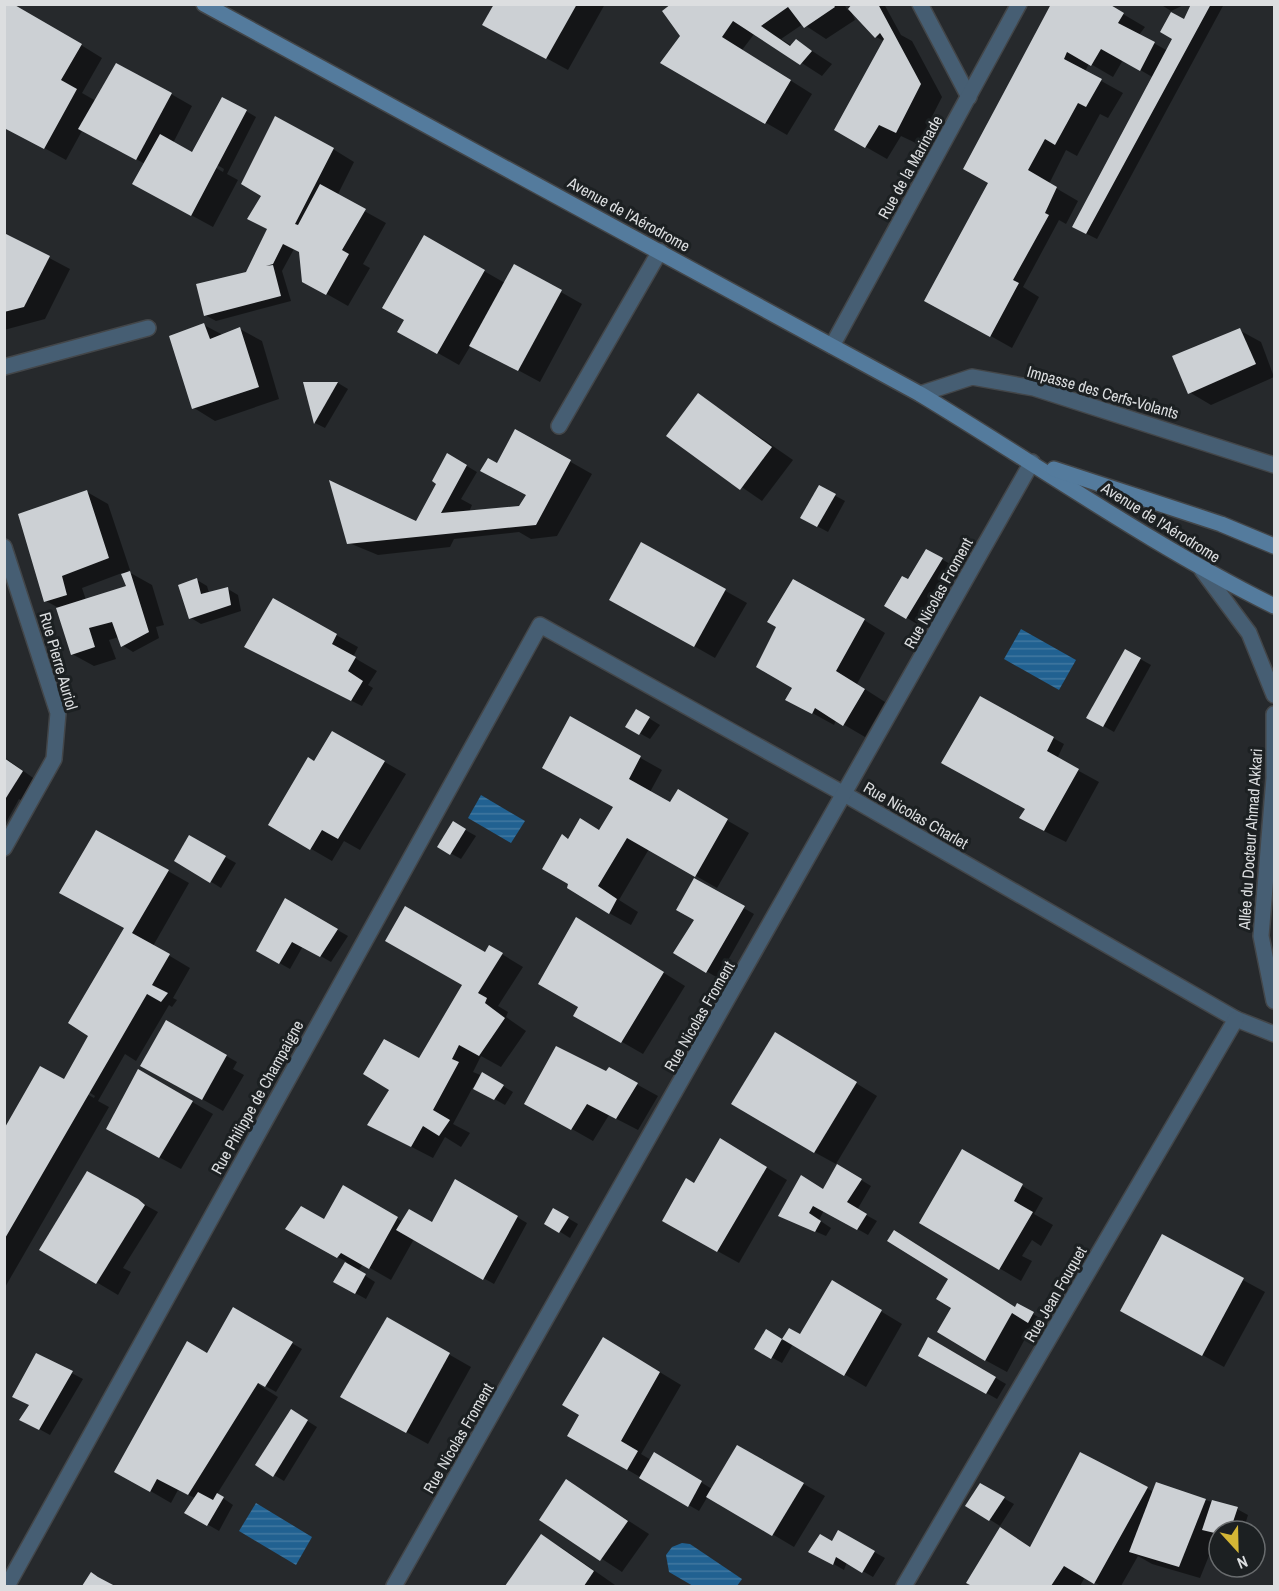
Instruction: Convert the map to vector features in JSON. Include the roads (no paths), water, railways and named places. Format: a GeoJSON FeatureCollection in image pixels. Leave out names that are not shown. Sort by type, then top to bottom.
{"type":"FeatureCollection","features":[{"type":"Feature","properties":{"kind":"main road","name":"Avenue de l'Aérodrome"},"geometry":{"type":"LineString","coordinates":[[204,4],[920,394],[1202,570],[1275,606]]}},
{"type":"Feature","properties":{"kind":"main road","name":"Avenue de l'Aérodrome"},"geometry":{"type":"LineString","coordinates":[[1032,462],[1221,524],[1275,546]]}},
{"type":"Feature","properties":{"kind":"street"},"geometry":{"type":"LineString","coordinates":[[920,4],[969,97]]}},
{"type":"Feature","properties":{"kind":"street","name":"Rue de la Marinade"},"geometry":{"type":"LineString","coordinates":[[832,346],[1018,4]]}},
{"type":"Feature","properties":{"kind":"street"},"geometry":{"type":"LineString","coordinates":[[559,426],[660,251]]}},
{"type":"Feature","properties":{"kind":"street"},"geometry":{"type":"LineString","coordinates":[[4,367],[148,328]]}},
{"type":"Feature","properties":{"kind":"street","name":"Impasse des Cerfs-Volants"},"geometry":{"type":"LineString","coordinates":[[920,394],[972,377],[1034,388],[1275,465]]}},
{"type":"Feature","properties":{"kind":"street","name":"Rue Nicolas Froment"},"geometry":{"type":"LineString","coordinates":[[394,1587],[846,795],[1032,462]]}},
{"type":"Feature","properties":{"kind":"street","name":"Rue Pierre Auriol"},"geometry":{"type":"LineString","coordinates":[[4,547],[58,713],[54,759],[4,848]]}},
{"type":"Feature","properties":{"kind":"street"},"geometry":{"type":"LineString","coordinates":[[1202,570],[1249,633],[1275,695]]}},
{"type":"Feature","properties":{"kind":"street","name":"Rue Nicolas Charlet"},"geometry":{"type":"LineString","coordinates":[[540,625],[846,795],[1236,1019],[1275,1034]]}},
{"type":"Feature","properties":{"kind":"street","name":"Rue Philippe de Champaigne"},"geometry":{"type":"LineString","coordinates":[[7,1587],[540,625]]}},
{"type":"Feature","properties":{"kind":"street","name":"Allée du Docteur Ahmad Akkari"},"geometry":{"type":"LineString","coordinates":[[1275,714],[1274,778],[1261,936],[1275,1001]]}},
{"type":"Feature","properties":{"kind":"street","name":"Rue Jean Fouquet"},"geometry":{"type":"LineString","coordinates":[[904,1587],[1236,1019]]}},
{"type":"Feature","properties":{"kind":"water"},"geometry":{"type":"Polygon","coordinates":[[[1021,629],[1076,660],[1059,690],[1004,659],[1021,629]]]}},
{"type":"Feature","properties":{"kind":"water"},"geometry":{"type":"Polygon","coordinates":[[[481,795],[525,821],[511,843],[468,818],[481,795]]]}},
{"type":"Feature","properties":{"kind":"water"},"geometry":{"type":"Polygon","coordinates":[[[256,1503],[312,1537],[296,1565],[239,1531],[256,1503]]]}},
{"type":"Feature","properties":{"kind":"water"},"geometry":{"type":"Polygon","coordinates":[[[682,1543],[690,1544],[742,1579],[737,1586],[693,1586],[669,1572],[666,1555],[672,1547],[682,1543]]]}}]}
